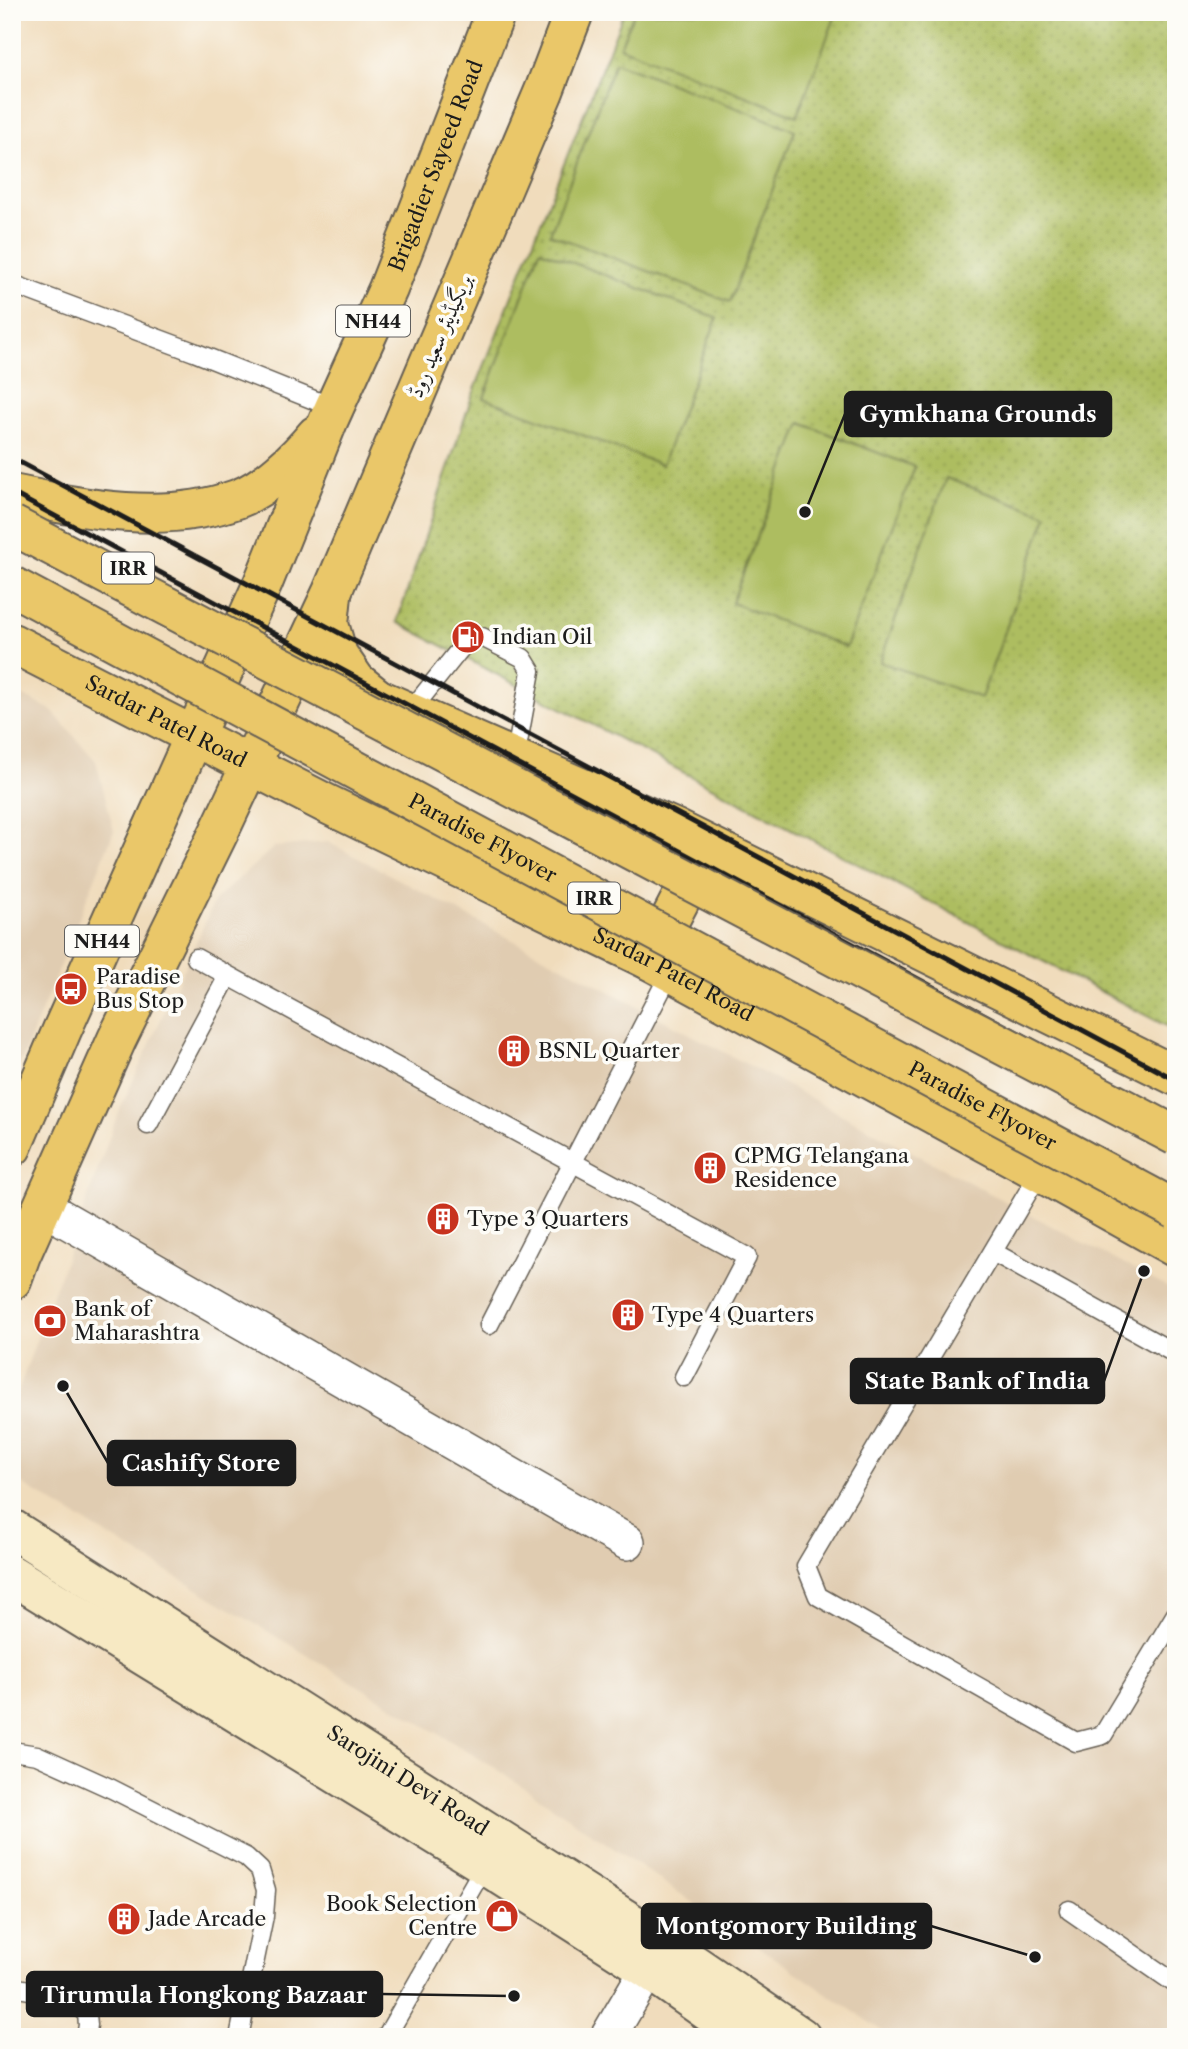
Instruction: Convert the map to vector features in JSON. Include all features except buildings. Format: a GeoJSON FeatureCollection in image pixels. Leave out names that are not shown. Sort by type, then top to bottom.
{"type":"FeatureCollection","features":[{"type":"Feature","properties":{"kind":"main road","name":"Brigadier Sayeed Road"},"geometry":{"type":"LineString","coordinates":[[244,627],[331,413],[388,289],[496,12]]}},
{"type":"Feature","properties":{"kind":"main road","name":"بریگیڈیئر سعید روڈ"},"geometry":{"type":"LineString","coordinates":[[300,658],[332,592],[544,92],[574,12]]}},
{"type":"Feature","properties":{"kind":"main road","name":"NH44"},"geometry":{"type":"LineString","coordinates":[[12,494],[85,509],[143,513],[189,510],[238,498],[274,477],[307,446],[331,413]]}},
{"type":"Feature","properties":{"kind":"main road","name":"IRR"},"geometry":{"type":"LineString","coordinates":[[12,510],[170,588],[395,707],[708,845],[1176,1076]]}},
{"type":"Feature","properties":{"kind":"main road","name":"IRR"},"geometry":{"type":"LineString","coordinates":[[12,526],[1176,1136]]}},
{"type":"Feature","properties":{"kind":"main road","name":"Paradise Flyover"},"geometry":{"type":"LineString","coordinates":[[12,586],[1176,1210]]}},
{"type":"Feature","properties":{"kind":"main road","name":"IRR"},"geometry":{"type":"LineString","coordinates":[[332,592],[330,624],[338,655],[356,681],[395,707]]}},
{"type":"Feature","properties":{"kind":"main road","name":"NH44"},"geometry":{"type":"LineString","coordinates":[[12,1147],[244,627]]}},
{"type":"Feature","properties":{"kind":"main road","name":"Sardar Patel Road"},"geometry":{"type":"LineString","coordinates":[[12,643],[325,803],[659,967],[1176,1248]]}},
{"type":"Feature","properties":{"kind":"main road","name":"NH44"},"geometry":{"type":"LineString","coordinates":[[12,1280],[117,1039],[251,765],[300,658]]}},
{"type":"Feature","properties":{"kind":"main road"},"geometry":{"type":"LineString","coordinates":[[659,967],[708,845]]}},
{"type":"Feature","properties":{"kind":"main road","name":"Sarojini Devi Road"},"geometry":{"type":"LineString","coordinates":[[12,1529],[663,1943],[801,2037]]}},
{"type":"Feature","properties":{"kind":"main road","name":"Sarojini Devi Road"},"geometry":{"type":"LineString","coordinates":[[12,1575],[485,1865],[648,1969],[744,2037]]}},
{"type":"Feature","properties":{"kind":"street"},"geometry":{"type":"LineString","coordinates":[[43,1207],[627,1542]]}},
{"type":"Feature","properties":{"kind":"street"},"geometry":{"type":"LineString","coordinates":[[608,2037],[648,1969]]}},
{"type":"Feature","properties":{"kind":"lane"},"geometry":{"type":"LineString","coordinates":[[12,284],[194,352],[331,413]]}},
{"type":"Feature","properties":{"kind":"lane"},"geometry":{"type":"LineString","coordinates":[[395,707],[465,643],[482,637],[523,658],[531,671],[515,759]]}},
{"type":"Feature","properties":{"kind":"lane"},"geometry":{"type":"LineString","coordinates":[[196,958],[747,1256],[684,1377]]}},
{"type":"Feature","properties":{"kind":"lane"},"geometry":{"type":"LineString","coordinates":[[489,1325],[573,1162],[659,967]]}},
{"type":"Feature","properties":{"kind":"lane"},"geometry":{"type":"LineString","coordinates":[[148,1125],[228,976]]}},
{"type":"Feature","properties":{"kind":"lane"},"geometry":{"type":"LineString","coordinates":[[1040,1172],[806,1566],[818,1596],[1076,1742],[1103,1735],[1176,1614]]}},
{"type":"Feature","properties":{"kind":"lane"},"geometry":{"type":"LineString","coordinates":[[992,1252],[1176,1354]]}},
{"type":"Feature","properties":{"kind":"lane"},"geometry":{"type":"LineString","coordinates":[[12,1751],[37,1755],[112,1789],[246,1857],[260,1870],[266,1890],[264,1916],[239,2037]]}},
{"type":"Feature","properties":{"kind":"lane"},"geometry":{"type":"LineString","coordinates":[[386,2037],[485,1865]]}},
{"type":"Feature","properties":{"kind":"lane"},"geometry":{"type":"LineString","coordinates":[[1069,1910],[1176,1984]]}},
{"type":"Feature","properties":{"kind":"lane"},"geometry":{"type":"LineString","coordinates":[[12,1987],[58,1995],[77,2004],[87,2014],[86,2037]]}},
{"type":"Feature","properties":{"kind":"shaded area"},"geometry":{"type":"Polygon","coordinates":[[[12,690],[51,710],[96,761],[114,831],[23,1057],[12,1078],[12,690]]]}},
{"type":"Feature","properties":{"kind":"shaded area"},"geometry":{"type":"Polygon","coordinates":[[[328,842],[1176,1292],[1176,2037],[891,2037],[497,1769],[12,1478],[12,1408],[117,1116],[215,900],[274,847],[328,842]]]}},
{"type":"Feature","properties":{"kind":"green space"},"geometry":{"type":"Polygon","coordinates":[[[624,12],[1176,12],[1176,1031],[397,622],[470,402],[624,12]]]}},
{"type":"Feature","properties":{"kind":"green space"},"geometry":{"type":"Polygon","coordinates":[[[634,12],[837,12],[797,116],[620,47],[634,12]]]}},
{"type":"Feature","properties":{"kind":"green space"},"geometry":{"type":"Polygon","coordinates":[[[615,62],[795,130],[730,302],[550,234],[615,62]]]}},
{"type":"Feature","properties":{"kind":"green space"},"geometry":{"type":"Polygon","coordinates":[[[540,250],[717,318],[662,465],[484,398],[540,250]]]}},
{"type":"Feature","properties":{"kind":"green space"},"geometry":{"type":"Polygon","coordinates":[[[801,423],[915,467],[846,647],[732,603],[801,423]]]}},
{"type":"Feature","properties":{"kind":"green space"},"geometry":{"type":"Polygon","coordinates":[[[946,478],[1047,515],[981,698],[880,662],[946,478]]]}},
{"type":"Feature","properties":{"kind":"railway"},"geometry":{"type":"LineString","coordinates":[[12,458],[1176,1080]]}},
{"type":"Feature","properties":{"kind":"railway"},"geometry":{"type":"LineString","coordinates":[[12,493],[1176,1117]]}},
{"type":"Feature","properties":{"kind":"place","name":"Gymkhana Grounds"},"geometry":{"type":"Point","coordinates":[805,512]}},
{"type":"Feature","properties":{"kind":"place","name":"Indian Oil"},"geometry":{"type":"Point","coordinates":[468,637]}},
{"type":"Feature","properties":{"kind":"place","name":"Paradise Bus Stop"},"geometry":{"type":"Point","coordinates":[71,989]}},
{"type":"Feature","properties":{"kind":"place","name":"BSNL Quarter"},"geometry":{"type":"Point","coordinates":[514,1051]}},
{"type":"Feature","properties":{"kind":"place","name":"CPMG Telangana Residence"},"geometry":{"type":"Point","coordinates":[710,1168]}},
{"type":"Feature","properties":{"kind":"place","name":"Type 3 Quarters"},"geometry":{"type":"Point","coordinates":[443,1219]}},
{"type":"Feature","properties":{"kind":"place","name":"State Bank of India"},"geometry":{"type":"Point","coordinates":[1144,1271]}},
{"type":"Feature","properties":{"kind":"place","name":"Type 4 Quarters"},"geometry":{"type":"Point","coordinates":[628,1315]}},
{"type":"Feature","properties":{"kind":"place","name":"Bank of Maharashtra"},"geometry":{"type":"Point","coordinates":[50,1321]}},
{"type":"Feature","properties":{"kind":"place","name":"Cashify Store"},"geometry":{"type":"Point","coordinates":[63,1386]}},
{"type":"Feature","properties":{"kind":"place","name":"Book Selection Centre"},"geometry":{"type":"Point","coordinates":[502,1916]}},
{"type":"Feature","properties":{"kind":"place","name":"Jade Arcade"},"geometry":{"type":"Point","coordinates":[124,1919]}},
{"type":"Feature","properties":{"kind":"place","name":"Montgomory Building"},"geometry":{"type":"Point","coordinates":[1035,1957]}},
{"type":"Feature","properties":{"kind":"place","name":"Tirumula Hongkong Bazaar"},"geometry":{"type":"Point","coordinates":[514,1996]}}]}
